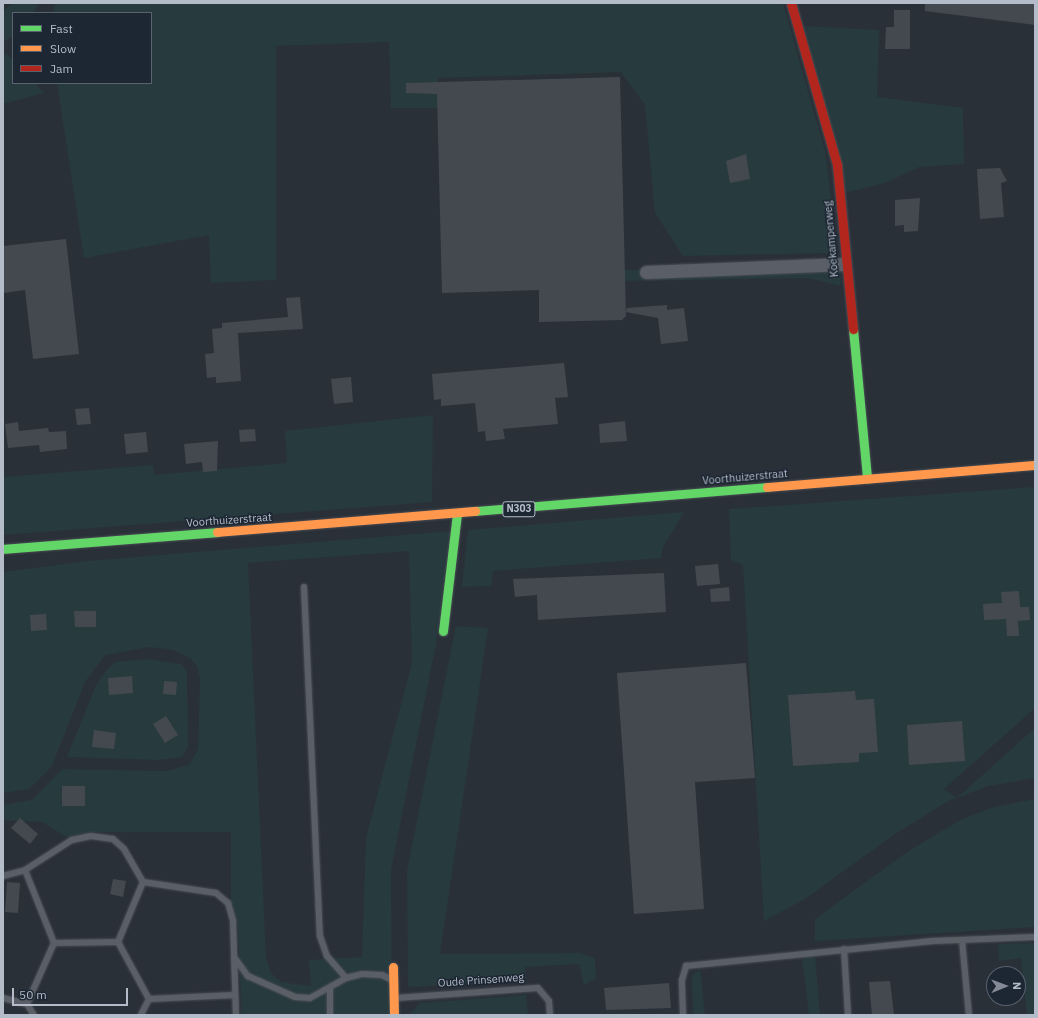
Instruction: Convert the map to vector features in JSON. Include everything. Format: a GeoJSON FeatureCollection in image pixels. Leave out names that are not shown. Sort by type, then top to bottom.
{"type":"FeatureCollection","features":[{"type":"Feature","properties":{"kind":"main road","name":"Koekamperweg"},"geometry":{"type":"LineString","coordinates":[[791,3],[837,165],[844,264],[867,478]]}},
{"type":"Feature","properties":{"kind":"main road","name":"Voorthuizerstraat"},"geometry":{"type":"LineString","coordinates":[[3,548],[457,514],[867,478],[1035,465]]}},
{"type":"Feature","properties":{"kind":"main road"},"geometry":{"type":"LineString","coordinates":[[443,631],[457,514]]}},
{"type":"Feature","properties":{"kind":"main road"},"geometry":{"type":"LineString","coordinates":[[393,967],[394,1015]]}},
{"type":"Feature","properties":{"kind":"street"},"geometry":{"type":"LineString","coordinates":[[646,272],[844,264]]}},
{"type":"Feature","properties":{"kind":"lane"},"geometry":{"type":"LineString","coordinates":[[304,587],[320,936],[327,956],[346,978]]}},
{"type":"Feature","properties":{"kind":"lane"},"geometry":{"type":"LineString","coordinates":[[3,876],[25,870],[72,840],[91,836],[113,839],[124,849],[144,882]]}},
{"type":"Feature","properties":{"kind":"lane"},"geometry":{"type":"LineString","coordinates":[[25,870],[54,943],[27,1004]]}},
{"type":"Feature","properties":{"kind":"lane"},"geometry":{"type":"LineString","coordinates":[[118,942],[144,882]]}},
{"type":"Feature","properties":{"kind":"lane"},"geometry":{"type":"LineString","coordinates":[[144,882],[216,893],[228,904],[234,957],[236,1015]]}},
{"type":"Feature","properties":{"kind":"lane"},"geometry":{"type":"LineString","coordinates":[[683,1015],[682,980],[686,966],[844,949],[962,940],[1035,937]]}},
{"type":"Feature","properties":{"kind":"lane"},"geometry":{"type":"LineString","coordinates":[[962,940],[969,1015]]}},
{"type":"Feature","properties":{"kind":"lane"},"geometry":{"type":"LineString","coordinates":[[54,943],[118,942]]}},
{"type":"Feature","properties":{"kind":"lane"},"geometry":{"type":"LineString","coordinates":[[118,942],[149,998]]}},
{"type":"Feature","properties":{"kind":"lane"},"geometry":{"type":"LineString","coordinates":[[844,949],[848,1015]]}},
{"type":"Feature","properties":{"kind":"lane"},"geometry":{"type":"LineString","coordinates":[[234,957],[248,976],[295,997],[310,998],[346,978],[382,975],[393,981]]}},
{"type":"Feature","properties":{"kind":"lane"},"geometry":{"type":"LineString","coordinates":[[330,988],[330,1015]]}},
{"type":"Feature","properties":{"kind":"lane","name":"Oude Prinsenweg"},"geometry":{"type":"LineString","coordinates":[[394,998],[538,988],[549,1001],[550,1015]]}},
{"type":"Feature","properties":{"kind":"lane"},"geometry":{"type":"LineString","coordinates":[[149,998],[235,995]]}},
{"type":"Feature","properties":{"kind":"lane"},"geometry":{"type":"LineString","coordinates":[[3,998],[27,1004],[34,1015]]}},
{"type":"Feature","properties":{"kind":"lane"},"geometry":{"type":"LineString","coordinates":[[141,1015],[149,998]]}},
{"type":"Feature","properties":{"kind":"green space"},"geometry":{"type":"Polygon","coordinates":[[[14,3],[39,3],[34,12],[12,12],[12,37],[3,42],[3,11],[14,3]]]}},
{"type":"Feature","properties":{"kind":"green space"},"geometry":{"type":"Polygon","coordinates":[[[55,3],[783,3],[825,151],[837,246],[830,253],[683,256],[655,213],[645,105],[621,72],[438,78],[439,108],[391,108],[389,42],[276,46],[276,280],[211,283],[209,235],[84,258],[57,84],[152,84],[152,12],[53,12],[55,3]]]}},
{"type":"Feature","properties":{"kind":"green space"},"geometry":{"type":"Polygon","coordinates":[[[804,26],[879,30],[877,97],[963,108],[964,164],[919,167],[885,183],[845,193],[804,26]]]}},
{"type":"Feature","properties":{"kind":"green space"},"geometry":{"type":"Polygon","coordinates":[[[7,54],[12,59],[12,84],[36,84],[44,93],[3,104],[3,57],[7,54]]]}},
{"type":"Feature","properties":{"kind":"green space"},"geometry":{"type":"Polygon","coordinates":[[[840,266],[841,286],[808,278],[626,281],[622,270],[840,266]]]}},
{"type":"Feature","properties":{"kind":"green space"},"geometry":{"type":"Polygon","coordinates":[[[433,415],[432,502],[3,535],[3,477],[153,465],[154,475],[287,463],[285,431],[433,415]]]}},
{"type":"Feature","properties":{"kind":"green space"},"geometry":{"type":"Polygon","coordinates":[[[1035,487],[1035,708],[944,789],[957,798],[950,800],[895,834],[805,899],[764,921],[743,565],[731,560],[729,509],[1035,487]]]}},
{"type":"Feature","properties":{"kind":"green space"},"geometry":{"type":"Polygon","coordinates":[[[684,512],[663,547],[661,558],[493,571],[491,586],[462,587],[468,530],[684,512]]]}},
{"type":"Feature","properties":{"kind":"green space"},"geometry":{"type":"Polygon","coordinates":[[[451,531],[436,644],[391,870],[392,1015],[242,1015],[238,928],[231,902],[231,832],[91,832],[68,838],[42,822],[3,820],[3,805],[32,800],[62,769],[167,771],[189,765],[198,749],[200,678],[197,666],[190,658],[174,650],[150,647],[105,655],[85,682],[52,766],[29,789],[3,793],[3,572],[87,561],[451,531]],[[409,551],[248,563],[266,958],[271,973],[281,982],[311,986],[309,960],[362,957],[366,838],[412,663],[409,551]]]}},
{"type":"Feature","properties":{"kind":"green space"},"geometry":{"type":"Polygon","coordinates":[[[456,626],[488,628],[440,954],[580,953],[595,958],[596,978],[584,985],[579,964],[525,967],[526,981],[408,987],[407,871],[456,626]]]}},
{"type":"Feature","properties":{"kind":"green space"},"geometry":{"type":"Polygon","coordinates":[[[147,659],[181,664],[187,672],[188,748],[182,757],[158,760],[67,757],[96,685],[106,671],[115,662],[147,659]]]}},
{"type":"Feature","properties":{"kind":"green space"},"geometry":{"type":"Polygon","coordinates":[[[1035,728],[1035,778],[988,786],[957,798],[1035,728]]]}},
{"type":"Feature","properties":{"kind":"green space"},"geometry":{"type":"Polygon","coordinates":[[[1035,799],[1035,927],[815,941],[815,919],[907,852],[960,820],[994,807],[1035,799]]]}},
{"type":"Feature","properties":{"kind":"green space"},"geometry":{"type":"Polygon","coordinates":[[[1035,943],[1035,1015],[1027,1015],[1026,966],[1022,966],[1021,958],[999,961],[998,944],[1035,943]]]}},
{"type":"Feature","properties":{"kind":"green space"},"geometry":{"type":"Polygon","coordinates":[[[815,955],[820,1015],[809,1015],[802,957],[815,955]]]}},
{"type":"Feature","properties":{"kind":"green space"},"geometry":{"type":"Polygon","coordinates":[[[700,969],[705,1015],[693,1015],[692,976],[700,969]]]}},
{"type":"Feature","properties":{"kind":"green space"},"geometry":{"type":"Polygon","coordinates":[[[526,995],[528,1015],[409,1015],[420,1003],[526,995]]]}},
{"type":"Feature","properties":{"kind":"building"},"geometry":{"type":"Polygon","coordinates":[[[925,3],[1035,3],[1035,25],[925,11],[925,3]]]}},
{"type":"Feature","properties":{"kind":"building"},"geometry":{"type":"Polygon","coordinates":[[[894,10],[910,10],[910,49],[885,49],[886,27],[894,27],[894,10]]]}},
{"type":"Feature","properties":{"kind":"building"},"geometry":{"type":"Polygon","coordinates":[[[620,77],[626,316],[622,320],[539,322],[539,290],[442,293],[437,94],[406,93],[406,83],[620,77]]]}},
{"type":"Feature","properties":{"kind":"building"},"geometry":{"type":"Polygon","coordinates":[[[746,154],[750,179],[730,183],[726,161],[746,154]]]}},
{"type":"Feature","properties":{"kind":"building"},"geometry":{"type":"Polygon","coordinates":[[[1000,168],[1007,181],[1001,183],[1004,217],[980,219],[977,169],[1000,168]]]}},
{"type":"Feature","properties":{"kind":"building"},"geometry":{"type":"Polygon","coordinates":[[[920,198],[918,231],[904,232],[904,225],[895,226],[895,200],[920,198]]]}},
{"type":"Feature","properties":{"kind":"building"},"geometry":{"type":"Polygon","coordinates":[[[66,239],[79,354],[33,359],[25,290],[3,293],[3,246],[66,239]]]}},
{"type":"Feature","properties":{"kind":"building"},"geometry":{"type":"Polygon","coordinates":[[[300,297],[303,329],[238,333],[241,381],[216,383],[216,377],[207,378],[205,354],[214,353],[212,329],[222,328],[222,323],[288,317],[286,298],[300,297]]]}},
{"type":"Feature","properties":{"kind":"building"},"geometry":{"type":"Polygon","coordinates":[[[667,305],[667,310],[684,308],[688,341],[661,344],[658,318],[626,312],[627,308],[667,305]]]}},
{"type":"Feature","properties":{"kind":"building"},"geometry":{"type":"Polygon","coordinates":[[[564,363],[568,397],[555,398],[558,424],[503,429],[505,439],[486,441],[485,431],[478,432],[475,403],[441,406],[441,399],[434,400],[432,374],[564,363]]]}},
{"type":"Feature","properties":{"kind":"building"},"geometry":{"type":"Polygon","coordinates":[[[351,377],[353,402],[334,404],[331,379],[351,377]]]}},
{"type":"Feature","properties":{"kind":"building"},"geometry":{"type":"Polygon","coordinates":[[[89,408],[91,424],[77,425],[75,409],[89,408]]]}},
{"type":"Feature","properties":{"kind":"building"},"geometry":{"type":"Polygon","coordinates":[[[625,421],[627,441],[600,443],[599,424],[625,421]]]}},
{"type":"Feature","properties":{"kind":"building"},"geometry":{"type":"Polygon","coordinates":[[[18,422],[19,431],[48,428],[49,432],[66,431],[67,449],[40,452],[39,445],[8,448],[5,424],[18,422]]]}},
{"type":"Feature","properties":{"kind":"building"},"geometry":{"type":"Polygon","coordinates":[[[255,429],[256,441],[240,442],[239,430],[255,429]]]}},
{"type":"Feature","properties":{"kind":"building"},"geometry":{"type":"Polygon","coordinates":[[[146,432],[148,452],[126,454],[124,434],[146,432]]]}},
{"type":"Feature","properties":{"kind":"building"},"geometry":{"type":"Polygon","coordinates":[[[218,441],[217,471],[203,472],[202,462],[186,464],[184,444],[218,441]]]}},
{"type":"Feature","properties":{"kind":"building"},"geometry":{"type":"Polygon","coordinates":[[[718,564],[720,584],[697,586],[695,566],[718,564]]]}},
{"type":"Feature","properties":{"kind":"building"},"geometry":{"type":"Polygon","coordinates":[[[664,573],[666,612],[538,620],[537,595],[515,597],[513,579],[664,573]]]}},
{"type":"Feature","properties":{"kind":"building"},"geometry":{"type":"Polygon","coordinates":[[[729,587],[730,601],[711,602],[710,589],[729,587]]]}},
{"type":"Feature","properties":{"kind":"building"},"geometry":{"type":"Polygon","coordinates":[[[1019,591],[1020,607],[1029,607],[1030,620],[1018,621],[1019,636],[1007,636],[1006,619],[984,620],[983,604],[1002,603],[1001,592],[1019,591]]]}},
{"type":"Feature","properties":{"kind":"building"},"geometry":{"type":"Polygon","coordinates":[[[74,611],[96,611],[96,627],[75,627],[74,611]]]}},
{"type":"Feature","properties":{"kind":"building"},"geometry":{"type":"Polygon","coordinates":[[[46,614],[47,630],[31,631],[30,615],[46,614]]]}},
{"type":"Feature","properties":{"kind":"building"},"geometry":{"type":"Polygon","coordinates":[[[746,663],[755,778],[695,782],[704,909],[634,914],[617,673],[746,663]]]}},
{"type":"Feature","properties":{"kind":"building"},"geometry":{"type":"Polygon","coordinates":[[[132,676],[133,693],[109,695],[108,678],[132,676]]]}},
{"type":"Feature","properties":{"kind":"building"},"geometry":{"type":"Polygon","coordinates":[[[164,681],[177,682],[176,695],[163,694],[164,681]]]}},
{"type":"Feature","properties":{"kind":"building"},"geometry":{"type":"Polygon","coordinates":[[[855,691],[856,700],[874,699],[878,752],[859,753],[859,762],[793,766],[788,695],[855,691]]]}},
{"type":"Feature","properties":{"kind":"building"},"geometry":{"type":"Polygon","coordinates":[[[166,716],[178,735],[165,743],[153,724],[166,716]]]}},
{"type":"Feature","properties":{"kind":"building"},"geometry":{"type":"Polygon","coordinates":[[[962,721],[965,761],[909,765],[907,725],[962,721]]]}},
{"type":"Feature","properties":{"kind":"building"},"geometry":{"type":"Polygon","coordinates":[[[94,730],[116,733],[114,749],[92,747],[94,730]]]}},
{"type":"Feature","properties":{"kind":"building"},"geometry":{"type":"Polygon","coordinates":[[[62,786],[85,786],[85,806],[62,806],[62,786]]]}},
{"type":"Feature","properties":{"kind":"building"},"geometry":{"type":"Polygon","coordinates":[[[20,818],[38,834],[30,844],[11,828],[20,818]]]}},
{"type":"Feature","properties":{"kind":"building"},"geometry":{"type":"Polygon","coordinates":[[[113,879],[126,881],[123,897],[110,894],[113,879]]]}},
{"type":"Feature","properties":{"kind":"building"},"geometry":{"type":"Polygon","coordinates":[[[7,882],[20,883],[18,913],[5,912],[7,882]]]}},
{"type":"Feature","properties":{"kind":"building"},"geometry":{"type":"Polygon","coordinates":[[[890,981],[894,1015],[872,1015],[869,982],[890,981]]]}},
{"type":"Feature","properties":{"kind":"building"},"geometry":{"type":"Polygon","coordinates":[[[669,983],[671,1008],[606,1010],[604,988],[669,983]]]}},
{"type":"Feature","properties":{"kind":"traffic: fast"},"geometry":{"type":"LineString","coordinates":[[853,329],[867,478]]}},
{"type":"Feature","properties":{"kind":"traffic: fast"},"geometry":{"type":"LineString","coordinates":[[475,511],[767,487]]}},
{"type":"Feature","properties":{"kind":"traffic: fast"},"geometry":{"type":"LineString","coordinates":[[443,631],[457,514]]}},
{"type":"Feature","properties":{"kind":"traffic: fast"},"geometry":{"type":"LineString","coordinates":[[3,549],[217,532]]}},
{"type":"Feature","properties":{"kind":"traffic: slow"},"geometry":{"type":"LineString","coordinates":[[767,487],[1035,465]]}},
{"type":"Feature","properties":{"kind":"traffic: slow"},"geometry":{"type":"LineString","coordinates":[[217,532],[475,511]]}},
{"type":"Feature","properties":{"kind":"traffic: slow"},"geometry":{"type":"LineString","coordinates":[[393,967],[394,1015]]}},
{"type":"Feature","properties":{"kind":"traffic: jam"},"geometry":{"type":"LineString","coordinates":[[791,3],[837,165],[853,329]]}}]}
